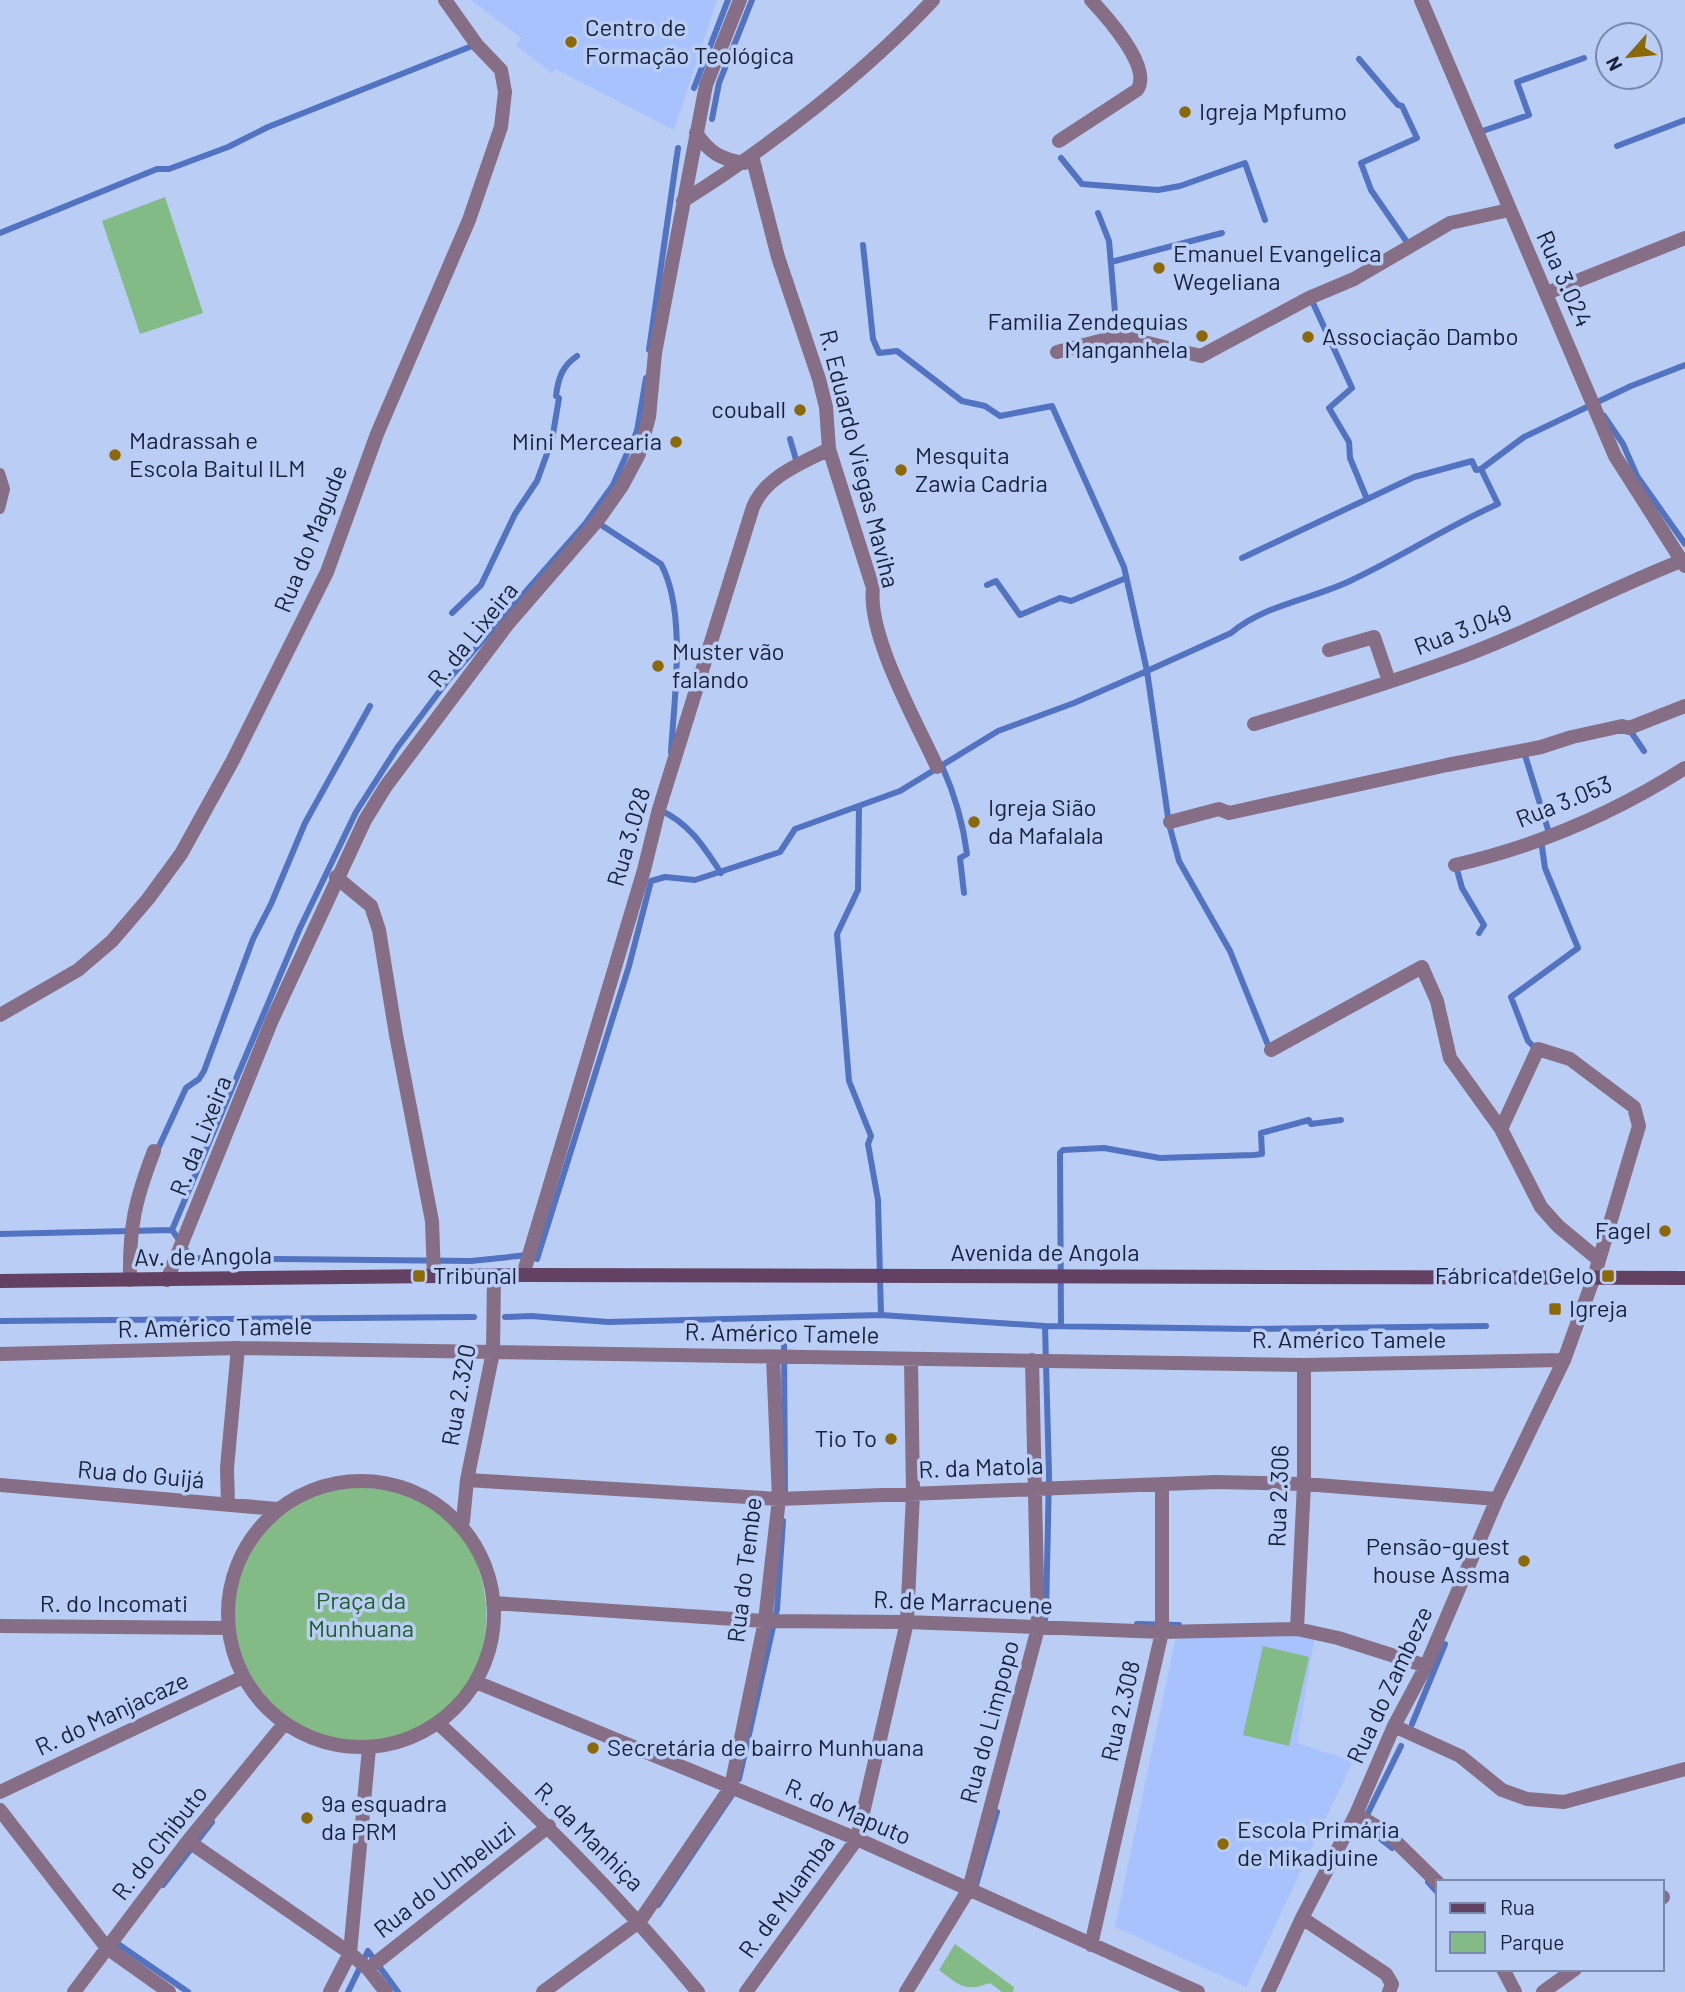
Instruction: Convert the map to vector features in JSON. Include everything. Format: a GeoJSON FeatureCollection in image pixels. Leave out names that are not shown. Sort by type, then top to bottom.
{"type":"FeatureCollection","features":[{"type":"Feature","properties":{"kind":"main road","name":"Avenida de Angola"},"geometry":{"type":"LineString","coordinates":[[405,1278],[523,1275],[1685,1278]]}},
{"type":"Feature","properties":{"kind":"main road","name":"Av. de Angola"},"geometry":{"type":"LineString","coordinates":[[0,1281],[405,1278]]}},
{"type":"Feature","properties":{"kind":"street","name":"Rua do Magude"},"geometry":{"type":"LineString","coordinates":[[0,1016],[78,970],[112,941],[148,899],[181,853],[256,718],[313,602],[377,435],[469,220],[496,148],[505,106],[505,81],[501,70],[477,45],[445,0]]}},
{"type":"Feature","properties":{"kind":"street","name":"R. da Lixeira"},"geometry":{"type":"LineString","coordinates":[[167,1280],[272,1020],[336,877],[386,786],[508,625],[571,554],[622,486],[639,454],[649,417],[655,353],[665,313],[683,201],[706,85],[740,0]]}},
{"type":"Feature","properties":{"kind":"street"},"geometry":{"type":"LineString","coordinates":[[683,201],[748,160],[842,83],[933,0]]}},
{"type":"Feature","properties":{"kind":"street"},"geometry":{"type":"LineString","coordinates":[[1059,141],[1138,90],[1141,85],[1142,76],[1131,53],[1109,19],[1091,0]]}},
{"type":"Feature","properties":{"kind":"street","name":"Rua 3.024"},"geometry":{"type":"LineString","coordinates":[[1421,0],[1615,456],[1683,564]]}},
{"type":"Feature","properties":{"kind":"street"},"geometry":{"type":"LineString","coordinates":[[696,133],[708,151],[724,159],[748,160]]}},
{"type":"Feature","properties":{"kind":"street","name":"R. Eduardo Viegas Maviha"},"geometry":{"type":"LineString","coordinates":[[748,160],[822,392],[829,449],[873,588],[872,601],[892,668],[937,767]]}},
{"type":"Feature","properties":{"kind":"street"},"geometry":{"type":"LineString","coordinates":[[1057,352],[1119,336],[1201,356],[1309,298],[1354,279],[1450,223],[1509,210]]}},
{"type":"Feature","properties":{"kind":"street"},"geometry":{"type":"LineString","coordinates":[[1547,293],[1685,238]]}},
{"type":"Feature","properties":{"kind":"street","name":"Rua 3.028"},"geometry":{"type":"LineString","coordinates":[[523,1275],[644,870],[659,809],[752,507],[759,491],[777,477],[829,449]]}},
{"type":"Feature","properties":{"kind":"street","name":"Rua 3.049"},"geometry":{"type":"LineString","coordinates":[[1254,724],[1389,681],[1501,640],[1683,564]]}},
{"type":"Feature","properties":{"kind":"street"},"geometry":{"type":"LineString","coordinates":[[1329,650],[1374,637],[1389,681]]}},
{"type":"Feature","properties":{"kind":"street"},"geometry":{"type":"LineString","coordinates":[[1170,822],[1220,808],[1228,813],[1541,747],[1622,726],[1629,728],[1685,706]]}},
{"type":"Feature","properties":{"kind":"street","name":"Rua 3.053"},"geometry":{"type":"LineString","coordinates":[[1455,865],[1542,841],[1583,825],[1685,768]]}},
{"type":"Feature","properties":{"kind":"street"},"geometry":{"type":"LineString","coordinates":[[336,877],[370,906],[380,930],[396,1035],[432,1221],[434,1276]]}},
{"type":"Feature","properties":{"kind":"street"},"geometry":{"type":"LineString","coordinates":[[1271,1049],[1422,967],[1437,1001],[1450,1058],[1501,1129],[1541,1207],[1558,1226],[1599,1260]]}},
{"type":"Feature","properties":{"kind":"street","name":"Rua do Zambeze"},"geometry":{"type":"LineString","coordinates":[[1268,1992],[1301,1918],[1356,1814],[1394,1726],[1426,1667],[1497,1499],[1564,1360],[1594,1277],[1639,1126],[1634,1107],[1570,1059],[1538,1049],[1501,1129]]}},
{"type":"Feature","properties":{"kind":"street"},"geometry":{"type":"LineString","coordinates":[[130,1280],[129,1233],[137,1195],[154,1151]]}},
{"type":"Feature","properties":{"kind":"street","name":"Rua 2.320"},"geometry":{"type":"LineString","coordinates":[[463,1521],[467,1480],[493,1352],[494,1276]]}},
{"type":"Feature","properties":{"kind":"street"},"geometry":{"type":"LineString","coordinates":[[228,1505],[226,1468],[238,1348]]}},
{"type":"Feature","properties":{"kind":"street","name":"R. Américo Tamele"},"geometry":{"type":"LineString","coordinates":[[0,1354],[238,1348],[1304,1365],[1564,1360]]}},
{"type":"Feature","properties":{"kind":"street","name":"Rua do Tembe"},"geometry":{"type":"LineString","coordinates":[[731,1787],[765,1621],[779,1499],[773,1356]]}},
{"type":"Feature","properties":{"kind":"street","name":"R. de Muamba"},"geometry":{"type":"LineString","coordinates":[[746,1992],[857,1839],[907,1622],[913,1494],[911,1359]]}},
{"type":"Feature","properties":{"kind":"street","name":"Rua do Limpopo"},"geometry":{"type":"LineString","coordinates":[[906,1992],[969,1889],[1038,1628],[1032,1360]]}},
{"type":"Feature","properties":{"kind":"street","name":"Rua 2.306"},"geometry":{"type":"LineString","coordinates":[[1297,1629],[1304,1484],[1304,1365]]}},
{"type":"Feature","properties":{"kind":"street","name":"R. da Matola"},"geometry":{"type":"LineString","coordinates":[[467,1480],[779,1499],[1162,1484],[1304,1484],[1497,1499]]}},
{"type":"Feature","properties":{"kind":"street"},"geometry":{"type":"LineString","coordinates":[[349,1481],[387,1484],[430,1498],[463,1521],[487,1573],[493,1603],[493,1631],[487,1657],[476,1682],[459,1705],[438,1723],[413,1738],[369,1748],[331,1745],[285,1724],[261,1703],[243,1677],[228,1628],[229,1594],[238,1562],[255,1533],[278,1509],[312,1490],[349,1481]]}},
{"type":"Feature","properties":{"kind":"street","name":"Rua 2.308"},"geometry":{"type":"LineString","coordinates":[[1091,1945],[1162,1632],[1162,1484]]}},
{"type":"Feature","properties":{"kind":"street","name":"Rua do Guijá"},"geometry":{"type":"LineString","coordinates":[[0,1485],[278,1509]]}},
{"type":"Feature","properties":{"kind":"street","name":"R. de Marracuene"},"geometry":{"type":"LineString","coordinates":[[493,1603],[765,1621],[907,1622],[1162,1632],[1297,1629],[1338,1638],[1426,1667]]}},
{"type":"Feature","properties":{"kind":"street","name":"R. do Incomati"},"geometry":{"type":"LineString","coordinates":[[0,1626],[228,1628]]}},
{"type":"Feature","properties":{"kind":"street","name":"R. do Manjacaze"},"geometry":{"type":"LineString","coordinates":[[0,1792],[243,1677]]}},
{"type":"Feature","properties":{"kind":"street","name":"R. do Maputo"},"geometry":{"type":"LineString","coordinates":[[476,1682],[857,1839],[1198,1992]]}},
{"type":"Feature","properties":{"kind":"street","name":"R. da Manhiça"},"geometry":{"type":"LineString","coordinates":[[438,1723],[549,1826],[640,1921],[698,1992]]}},
{"type":"Feature","properties":{"kind":"street","name":"R. do Chibuto"},"geometry":{"type":"LineString","coordinates":[[74,1992],[188,1841],[285,1724]]}},
{"type":"Feature","properties":{"kind":"street"},"geometry":{"type":"LineString","coordinates":[[1394,1726],[1460,1756],[1502,1790],[1528,1800],[1564,1802],[1685,1769]]}},
{"type":"Feature","properties":{"kind":"street"},"geometry":{"type":"LineString","coordinates":[[330,1992],[349,1953],[369,1748]]}},
{"type":"Feature","properties":{"kind":"street"},"geometry":{"type":"LineString","coordinates":[[543,1992],[640,1921],[731,1787]]}},
{"type":"Feature","properties":{"kind":"street"},"geometry":{"type":"LineString","coordinates":[[0,1810],[107,1948],[169,1992]]}},
{"type":"Feature","properties":{"kind":"street"},"geometry":{"type":"LineString","coordinates":[[1356,1814],[1387,1833],[1436,1881]]}},
{"type":"Feature","properties":{"kind":"street","name":"Rua do Umbeluzi"},"geometry":{"type":"LineString","coordinates":[[368,1969],[549,1826]]}},
{"type":"Feature","properties":{"kind":"street"},"geometry":{"type":"LineString","coordinates":[[188,1841],[349,1953],[368,1969],[386,1992]]}},
{"type":"Feature","properties":{"kind":"street"},"geometry":{"type":"LineString","coordinates":[[1301,1918],[1386,1974],[1392,1984],[1389,1992]]}},
{"type":"Feature","properties":{"kind":"street"},"geometry":{"type":"LineString","coordinates":[[1504,1971],[1515,1992]]}},
{"type":"Feature","properties":{"kind":"street"},"geometry":{"type":"LineString","coordinates":[[1544,1992],[1572,1971]]}},
{"type":"Feature","properties":{"kind":"lane"},"geometry":{"type":"LineString","coordinates":[[0,473],[5,489],[0,509]]}},
{"type":"Feature","properties":{"kind":"shaded area"},"geometry":{"type":"Polygon","coordinates":[[[471,0],[717,0],[674,130],[555,69],[552,73],[516,45],[521,38],[471,0]]]}},
{"type":"Feature","properties":{"kind":"shaded area","name":"Escola Primária de Mikadjuine"},"geometry":{"type":"Polygon","coordinates":[[[1315,1635],[1297,1743],[1353,1761],[1246,1987],[1115,1927],[1176,1636],[1315,1635]]]}},
{"type":"Feature","properties":{"kind":"green space"},"geometry":{"type":"Polygon","coordinates":[[[165,197],[203,313],[140,334],[102,221],[165,197]]]}},
{"type":"Feature","properties":{"kind":"green space","name":"Praça da Munhuana"},"geometry":{"type":"Polygon","coordinates":[[[349,1487],[406,1494],[446,1512],[462,1529],[483,1584],[486,1615],[483,1645],[474,1673],[459,1698],[438,1718],[412,1733],[380,1741],[335,1738],[297,1723],[266,1697],[244,1664],[234,1626],[235,1586],[250,1548],[288,1508],[313,1497],[349,1487]]]}},
{"type":"Feature","properties":{"kind":"green space"},"geometry":{"type":"Polygon","coordinates":[[[1263,1646],[1309,1657],[1289,1746],[1243,1735],[1263,1646]]]}},
{"type":"Feature","properties":{"kind":"green space"},"geometry":{"type":"Polygon","coordinates":[[[955,1944],[1014,1987],[1013,1992],[1002,1992],[990,1983],[974,1987],[963,1986],[939,1970],[955,1944]]]}},
{"type":"Feature","properties":{"kind":"waterway"},"geometry":{"type":"LineString","coordinates":[[694,88],[728,0]]}},
{"type":"Feature","properties":{"kind":"waterway"},"geometry":{"type":"LineString","coordinates":[[712,119],[719,83],[752,0]]}},
{"type":"Feature","properties":{"kind":"waterway"},"geometry":{"type":"LineString","coordinates":[[0,233],[157,169],[169,169],[228,147],[268,127],[472,46]]}},
{"type":"Feature","properties":{"kind":"waterway"},"geometry":{"type":"LineString","coordinates":[[1477,133],[1529,115],[1517,82],[1584,58]]}},
{"type":"Feature","properties":{"kind":"waterway"},"geometry":{"type":"LineString","coordinates":[[1359,59],[1398,105],[1402,106],[1417,138],[1361,163],[1371,190],[1409,245]]}},
{"type":"Feature","properties":{"kind":"waterway"},"geometry":{"type":"LineString","coordinates":[[1617,146],[1685,120]]}},
{"type":"Feature","properties":{"kind":"waterway"},"geometry":{"type":"LineString","coordinates":[[649,350],[678,148]]}},
{"type":"Feature","properties":{"kind":"waterway"},"geometry":{"type":"LineString","coordinates":[[1061,158],[1082,184],[1158,190],[1180,186],[1245,163],[1265,220]]}},
{"type":"Feature","properties":{"kind":"waterway"},"geometry":{"type":"LineString","coordinates":[[1098,213],[1109,241],[1117,336]]}},
{"type":"Feature","properties":{"kind":"waterway"},"geometry":{"type":"LineString","coordinates":[[1111,262],[1222,233]]}},
{"type":"Feature","properties":{"kind":"waterway"},"geometry":{"type":"LineString","coordinates":[[0,1234],[172,1230],[192,1258],[471,1261],[528,1255],[537,1259],[629,966],[651,881],[665,877],[695,880],[780,852],[795,829],[900,791],[998,731],[1074,703],[1147,671],[1124,567],[1052,406],[1000,416],[985,406],[962,401],[897,351],[879,353],[873,339],[863,245]]}},
{"type":"Feature","properties":{"kind":"waterway"},"geometry":{"type":"LineString","coordinates":[[1313,303],[1352,388],[1329,408],[1349,442],[1350,458],[1367,499]]}},
{"type":"Feature","properties":{"kind":"waterway"},"geometry":{"type":"LineString","coordinates":[[452,613],[481,585],[515,514],[537,481],[552,440],[560,379],[564,369],[577,356]]}},
{"type":"Feature","properties":{"kind":"waterway"},"geometry":{"type":"LineString","coordinates":[[1481,469],[1524,437],[1631,386],[1685,365]]}},
{"type":"Feature","properties":{"kind":"waterway"},"geometry":{"type":"LineString","coordinates":[[172,1230],[300,928],[356,812],[397,748],[448,680],[585,524],[613,485],[637,431],[646,378]]}},
{"type":"Feature","properties":{"kind":"waterway"},"geometry":{"type":"LineString","coordinates":[[1604,416],[1623,444],[1637,476],[1685,544]]}},
{"type":"Feature","properties":{"kind":"waterway"},"geometry":{"type":"LineString","coordinates":[[790,439],[797,463]]}},
{"type":"Feature","properties":{"kind":"waterway"},"geometry":{"type":"LineString","coordinates":[[1242,558],[1414,477],[1472,461],[1476,470],[1481,469],[1498,504],[1354,579],[1259,615],[1231,633],[1147,671],[1169,824],[1179,861],[1230,951],[1270,1050]]}},
{"type":"Feature","properties":{"kind":"waterway"},"geometry":{"type":"LineString","coordinates":[[595,521],[661,564],[669,584],[674,606],[677,656],[671,752]]}},
{"type":"Feature","properties":{"kind":"waterway"},"geometry":{"type":"LineString","coordinates":[[987,585],[996,581],[1020,615],[1060,598],[1071,601],[1126,578]]}},
{"type":"Feature","properties":{"kind":"waterway"},"geometry":{"type":"LineString","coordinates":[[156,1153],[186,1088],[199,1079],[204,1071],[253,939],[271,904],[305,823],[370,706]]}},
{"type":"Feature","properties":{"kind":"waterway"},"geometry":{"type":"LineString","coordinates":[[1629,729],[1644,751]]}},
{"type":"Feature","properties":{"kind":"waterway"},"geometry":{"type":"LineString","coordinates":[[1524,752],[1550,836]]}},
{"type":"Feature","properties":{"kind":"waterway"},"geometry":{"type":"LineString","coordinates":[[942,766],[958,809],[965,842],[967,854],[960,858],[964,893]]}},
{"type":"Feature","properties":{"kind":"waterway"},"geometry":{"type":"LineString","coordinates":[[859,807],[858,890],[837,934],[849,1081],[871,1136],[868,1144],[878,1200],[881,1315]]}},
{"type":"Feature","properties":{"kind":"waterway"},"geometry":{"type":"LineString","coordinates":[[660,810],[688,829],[721,873]]}},
{"type":"Feature","properties":{"kind":"waterway"},"geometry":{"type":"LineString","coordinates":[[1536,1049],[1528,1041],[1511,997],[1578,948],[1545,868],[1541,840]]}},
{"type":"Feature","properties":{"kind":"waterway"},"geometry":{"type":"LineString","coordinates":[[1456,866],[1462,888],[1484,925],[1479,933]]}},
{"type":"Feature","properties":{"kind":"waterway"},"geometry":{"type":"LineString","coordinates":[[1061,1326],[1060,1153],[1063,1150],[1104,1148],[1160,1158],[1254,1155],[1262,1154],[1261,1133],[1309,1120],[1311,1124],[1341,1120]]}},
{"type":"Feature","properties":{"kind":"waterway"},"geometry":{"type":"LineString","coordinates":[[505,1317],[531,1316],[608,1322],[881,1315],[1045,1326],[1251,1329],[1486,1326]]}},
{"type":"Feature","properties":{"kind":"waterway"},"geometry":{"type":"LineString","coordinates":[[0,1321],[474,1317]]}},
{"type":"Feature","properties":{"kind":"waterway"},"geometry":{"type":"LineString","coordinates":[[1043,1628],[1046,1615],[1049,1475],[1045,1326]]}},
{"type":"Feature","properties":{"kind":"waterway"},"geometry":{"type":"LineString","coordinates":[[784,1341],[785,1496]]}},
{"type":"Feature","properties":{"kind":"waterway"},"geometry":{"type":"LineString","coordinates":[[739,1779],[777,1609],[783,1521]]}},
{"type":"Feature","properties":{"kind":"waterway"},"geometry":{"type":"LineString","coordinates":[[1137,1624],[1179,1625]]}},
{"type":"Feature","properties":{"kind":"waterway"},"geometry":{"type":"LineString","coordinates":[[1412,1724],[1445,1644]]}},
{"type":"Feature","properties":{"kind":"waterway"},"geometry":{"type":"LineString","coordinates":[[1365,1819],[1401,1746]]}},
{"type":"Feature","properties":{"kind":"waterway"},"geometry":{"type":"LineString","coordinates":[[658,1905],[734,1792]]}},
{"type":"Feature","properties":{"kind":"waterway"},"geometry":{"type":"LineString","coordinates":[[974,1892],[997,1812]]}},
{"type":"Feature","properties":{"kind":"waterway"},"geometry":{"type":"LineString","coordinates":[[163,1885],[212,1822]]}},
{"type":"Feature","properties":{"kind":"waterway"},"geometry":{"type":"LineString","coordinates":[[1368,1829],[1392,1848]]}},
{"type":"Feature","properties":{"kind":"waterway"},"geometry":{"type":"LineString","coordinates":[[1428,1882],[1436,1891]]}},
{"type":"Feature","properties":{"kind":"waterway"},"geometry":{"type":"LineString","coordinates":[[118,1944],[188,1992]]}},
{"type":"Feature","properties":{"kind":"waterway"},"geometry":{"type":"LineString","coordinates":[[348,1992],[368,1951],[398,1992]]}},
{"type":"Feature","properties":{"kind":"place","name":"Centro de Formação Teológica"},"geometry":{"type":"Point","coordinates":[571,42]}},
{"type":"Feature","properties":{"kind":"place","name":"Igreja Mpfumo"},"geometry":{"type":"Point","coordinates":[1185,112]}},
{"type":"Feature","properties":{"kind":"place","name":"Emanuel Evangelica Wegeliana"},"geometry":{"type":"Point","coordinates":[1159,268]}},
{"type":"Feature","properties":{"kind":"place","name":"Familia Zendequias Manganhela"},"geometry":{"type":"Point","coordinates":[1202,336]}},
{"type":"Feature","properties":{"kind":"place","name":"Associação Dambo"},"geometry":{"type":"Point","coordinates":[1308,337]}},
{"type":"Feature","properties":{"kind":"place","name":"couball"},"geometry":{"type":"Point","coordinates":[800,410]}},
{"type":"Feature","properties":{"kind":"place","name":"Mini Mercearia"},"geometry":{"type":"Point","coordinates":[676,442]}},
{"type":"Feature","properties":{"kind":"place","name":"Madrassah e Escola Baitul ILM"},"geometry":{"type":"Point","coordinates":[115,455]}},
{"type":"Feature","properties":{"kind":"place","name":"Mesquita Zawia Cadria"},"geometry":{"type":"Point","coordinates":[901,470]}},
{"type":"Feature","properties":{"kind":"place","name":"Muster vão falando"},"geometry":{"type":"Point","coordinates":[658,666]}},
{"type":"Feature","properties":{"kind":"place","name":"Igreja Sião da Mafalala"},"geometry":{"type":"Point","coordinates":[974,822]}},
{"type":"Feature","properties":{"kind":"place","name":"Fagel"},"geometry":{"type":"Point","coordinates":[1665,1231]}},
{"type":"Feature","properties":{"kind":"place","name":"Tribunal"},"geometry":{"type":"Point","coordinates":[419,1276]}},
{"type":"Feature","properties":{"kind":"place","name":"Fábrica de Gelo"},"geometry":{"type":"Point","coordinates":[1608,1276]}},
{"type":"Feature","properties":{"kind":"place","name":"Igreja"},"geometry":{"type":"Point","coordinates":[1555,1309]}},
{"type":"Feature","properties":{"kind":"place","name":"Tio To"},"geometry":{"type":"Point","coordinates":[891,1439]}},
{"type":"Feature","properties":{"kind":"place","name":"Pensão-guest house Assma"},"geometry":{"type":"Point","coordinates":[1524,1561]}},
{"type":"Feature","properties":{"kind":"place","name":"Secretária de bairro Munhuana"},"geometry":{"type":"Point","coordinates":[593,1748]}},
{"type":"Feature","properties":{"kind":"place","name":"9a esquadra da PRM"},"geometry":{"type":"Point","coordinates":[307,1818]}},
{"type":"Feature","properties":{"kind":"place","name":"Escola Primária de Mikadjuine"},"geometry":{"type":"Point","coordinates":[1223,1844]}}]}
